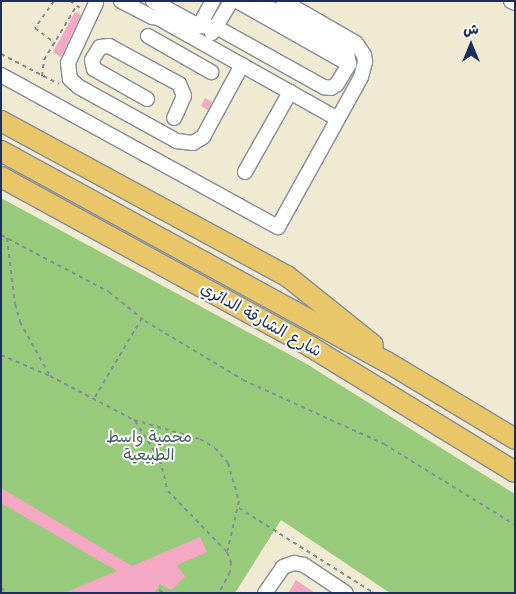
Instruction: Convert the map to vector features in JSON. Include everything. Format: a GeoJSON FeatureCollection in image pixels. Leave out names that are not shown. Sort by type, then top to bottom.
{"type":"FeatureCollection","features":[{"type":"Feature","properties":{"kind":"highway"},"geometry":{"type":"LineString","coordinates":[[1,121],[288,276],[367,338],[387,362]]}},
{"type":"Feature","properties":{"kind":"highway","name":"شارع الشارقة الدائري"},"geometry":{"type":"LineString","coordinates":[[1,151],[387,362],[515,439]]}},
{"type":"Feature","properties":{"kind":"highway","name":"شارع الشارقة الدائري"},"geometry":{"type":"LineString","coordinates":[[1,177],[311,347],[515,472]]}},
{"type":"Feature","properties":{"kind":"street"},"geometry":{"type":"LineString","coordinates":[[159,7],[152,18],[120,1],[112,6],[98,4],[90,27],[84,31],[68,63],[68,74],[74,84],[177,141],[193,143],[206,132],[242,65]]}},
{"type":"Feature","properties":{"kind":"street"},"geometry":{"type":"LineString","coordinates":[[134,1],[154,13],[159,7]]}},
{"type":"Feature","properties":{"kind":"street"},"geometry":{"type":"LineString","coordinates":[[205,44],[232,1]]}},
{"type":"Feature","properties":{"kind":"street"},"geometry":{"type":"LineString","coordinates":[[237,1],[349,64]]}},
{"type":"Feature","properties":{"kind":"street"},"geometry":{"type":"LineString","coordinates":[[159,7],[198,26],[216,27],[328,88],[337,84],[349,64],[348,56],[344,50],[258,1]]}},
{"type":"Feature","properties":{"kind":"street"},"geometry":{"type":"LineString","coordinates":[[1,75],[278,227],[364,70],[364,55],[361,48],[350,38],[283,1]]}},
{"type":"Feature","properties":{"kind":"street"},"geometry":{"type":"LineString","coordinates":[[511,1],[515,3]]}},
{"type":"Feature","properties":{"kind":"street"},"geometry":{"type":"LineString","coordinates":[[198,26],[209,2]]}},
{"type":"Feature","properties":{"kind":"street"},"geometry":{"type":"LineString","coordinates":[[135,60],[148,36],[159,7]]}},
{"type":"Feature","properties":{"kind":"street"},"geometry":{"type":"LineString","coordinates":[[159,7],[205,44],[338,119]]}},
{"type":"Feature","properties":{"kind":"street"},"geometry":{"type":"LineString","coordinates":[[148,36],[211,72]]}},
{"type":"Feature","properties":{"kind":"street"},"geometry":{"type":"LineString","coordinates":[[147,99],[96,71],[92,66],[92,60],[100,47],[109,46],[182,88],[183,101],[174,118]]}},
{"type":"Feature","properties":{"kind":"street"},"geometry":{"type":"LineString","coordinates":[[103,101],[114,81]]}},
{"type":"Feature","properties":{"kind":"street"},"geometry":{"type":"LineString","coordinates":[[246,172],[290,92]]}},
{"type":"Feature","properties":{"kind":"street"},"geometry":{"type":"LineString","coordinates":[[265,593],[283,567],[294,563],[304,565],[346,593]]}},
{"type":"Feature","properties":{"kind":"path"},"geometry":{"type":"LineString","coordinates":[[54,1],[35,28],[55,43]]}},
{"type":"Feature","properties":{"kind":"path"},"geometry":{"type":"LineString","coordinates":[[42,76],[44,60],[77,5]]}},
{"type":"Feature","properties":{"kind":"path"},"geometry":{"type":"LineString","coordinates":[[1,54],[59,84],[74,84]]}},
{"type":"Feature","properties":{"kind":"path"},"geometry":{"type":"LineString","coordinates":[[1,235],[104,289],[142,318],[243,380],[384,444],[480,501],[515,525]]}},
{"type":"Feature","properties":{"kind":"path"},"geometry":{"type":"LineString","coordinates":[[7,238],[14,304],[20,322],[50,376]]}},
{"type":"Feature","properties":{"kind":"path"},"geometry":{"type":"LineString","coordinates":[[94,398],[142,318]]}},
{"type":"Feature","properties":{"kind":"path"},"geometry":{"type":"LineString","coordinates":[[1,355],[50,376],[134,420],[200,438],[215,448],[228,463],[238,495],[238,508],[227,552]]}},
{"type":"Feature","properties":{"kind":"path"},"geometry":{"type":"LineString","coordinates":[[134,420],[160,460],[168,491],[227,552],[230,572],[219,593]]}},
{"type":"Feature","properties":{"kind":"path"},"geometry":{"type":"LineString","coordinates":[[238,508],[374,593]]}},
{"type":"Feature","properties":{"kind":"path"},"geometry":{"type":"LineString","coordinates":[[159,590],[164,593]]}},
{"type":"Feature","properties":{"kind":"green space","name":"محمية واسط الطبيعية"},"geometry":{"type":"Polygon","coordinates":[[[1,198],[305,363],[515,494],[515,593],[390,593],[281,520],[235,593],[1,593],[1,198]]]}},
{"type":"Feature","properties":{"kind":"building"},"geometry":{"type":"Polygon","coordinates":[[[75,12],[81,15],[61,57],[53,52],[75,12]]]}},
{"type":"Feature","properties":{"kind":"building"},"geometry":{"type":"Polygon","coordinates":[[[205,98],[212,102],[208,110],[201,106],[205,98]]]}},
{"type":"Feature","properties":{"kind":"building"},"geometry":{"type":"Polygon","coordinates":[[[1,488],[132,566],[200,537],[207,552],[177,565],[185,577],[171,590],[160,584],[155,593],[64,593],[117,571],[1,503],[1,488]]]}},
{"type":"Feature","properties":{"kind":"building"},"geometry":{"type":"Polygon","coordinates":[[[296,580],[315,593],[288,593],[296,580]]]}}]}
